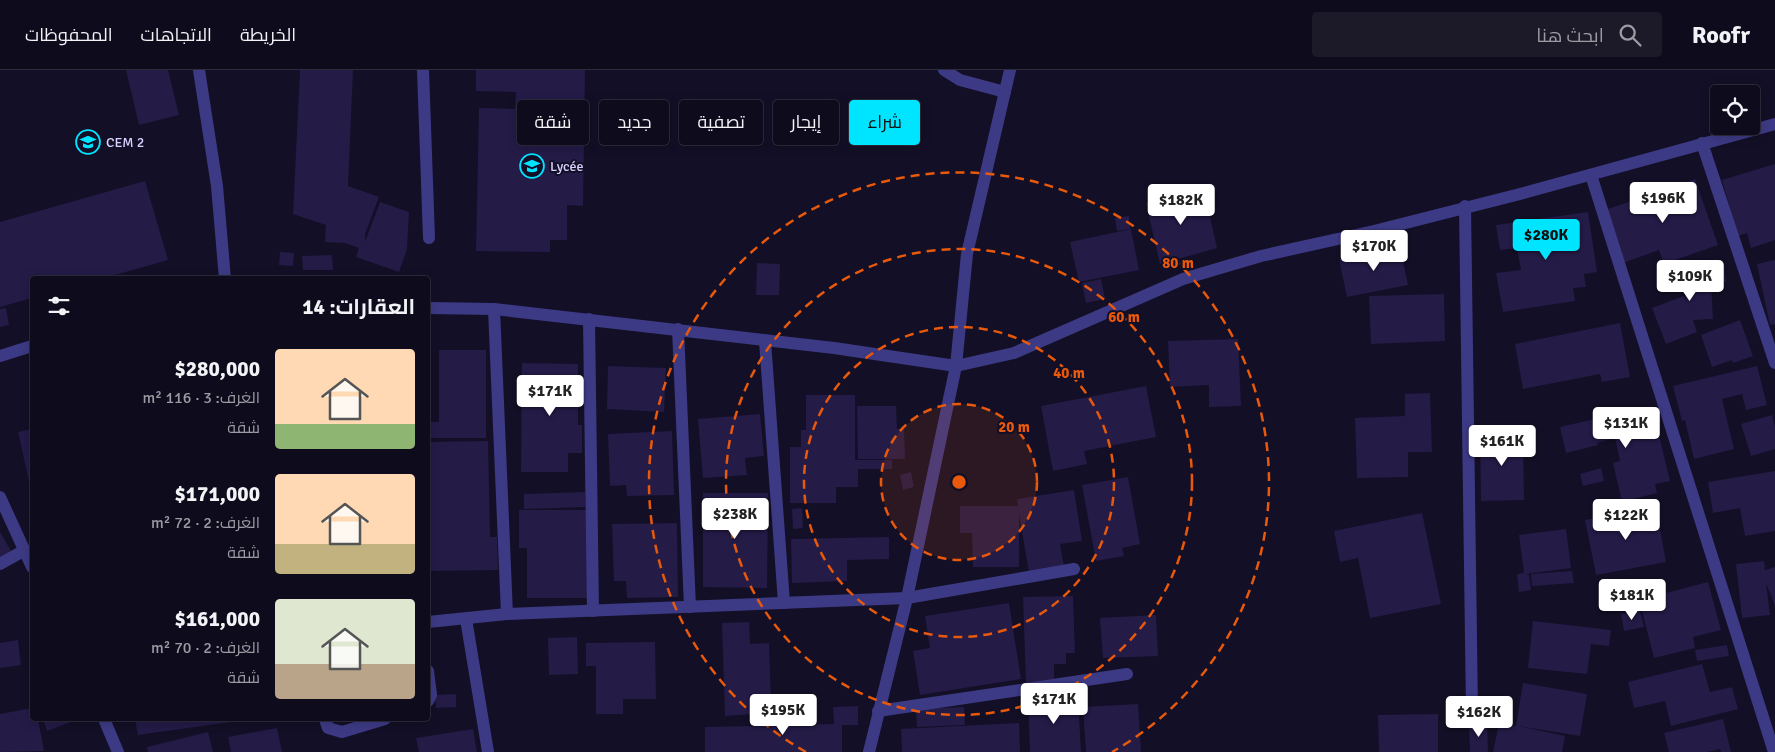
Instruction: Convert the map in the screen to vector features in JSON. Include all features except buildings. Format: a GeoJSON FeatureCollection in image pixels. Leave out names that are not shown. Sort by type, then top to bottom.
{"type":"FeatureCollection","features":[{"type":"Feature","properties":{"kind":"street"},"geometry":{"type":"LineString","coordinates":[[199,70],[217,186],[225,276]]}},
{"type":"Feature","properties":{"kind":"street"},"geometry":{"type":"LineString","coordinates":[[423,70],[429,238]]}},
{"type":"Feature","properties":{"kind":"street"},"geometry":{"type":"LineString","coordinates":[[944,70],[960,80],[1005,92]]}},
{"type":"Feature","properties":{"kind":"street"},"geometry":{"type":"LineString","coordinates":[[869,752],[907,598],[956,366],[967,254],[1010,70]]}},
{"type":"Feature","properties":{"kind":"street"},"geometry":{"type":"LineString","coordinates":[[430,308],[494,309],[678,329],[956,366],[1014,353],[1183,279],[1262,256],[1374,231],[1464,206],[1590,175],[1775,124]]}},
{"type":"Feature","properties":{"kind":"street"},"geometry":{"type":"LineString","coordinates":[[1702,143],[1775,364]]}},
{"type":"Feature","properties":{"kind":"street"},"geometry":{"type":"LineString","coordinates":[[1590,175],[1774,752]]}},
{"type":"Feature","properties":{"kind":"street"},"geometry":{"type":"LineString","coordinates":[[1464,206],[1472,711]]}},
{"type":"Feature","properties":{"kind":"street"},"geometry":{"type":"LineString","coordinates":[[494,309],[507,614]]}},
{"type":"Feature","properties":{"kind":"street"},"geometry":{"type":"LineString","coordinates":[[589,320],[593,611]]}},
{"type":"Feature","properties":{"kind":"street"},"geometry":{"type":"LineString","coordinates":[[678,329],[690,607]]}},
{"type":"Feature","properties":{"kind":"street"},"geometry":{"type":"LineString","coordinates":[[765,341],[784,603]]}},
{"type":"Feature","properties":{"kind":"street"},"geometry":{"type":"LineString","coordinates":[[0,356],[30,347]]}},
{"type":"Feature","properties":{"kind":"street"},"geometry":{"type":"LineString","coordinates":[[0,497],[30,561]]}},
{"type":"Feature","properties":{"kind":"street"},"geometry":{"type":"LineString","coordinates":[[0,564],[25,550]]}},
{"type":"Feature","properties":{"kind":"street"},"geometry":{"type":"LineString","coordinates":[[430,622],[507,614],[907,598],[1074,569]]}},
{"type":"Feature","properties":{"kind":"street"},"geometry":{"type":"LineString","coordinates":[[466,619],[488,752]]}},
{"type":"Feature","properties":{"kind":"street"},"geometry":{"type":"LineString","coordinates":[[878,711],[1127,674]]}},
{"type":"Feature","properties":{"kind":"street"},"geometry":{"type":"LineString","coordinates":[[105,721],[118,752]]}},
{"type":"Feature","properties":{"kind":"street"},"geometry":{"type":"LineString","coordinates":[[325,721],[328,728],[342,732],[378,721]]}},
{"type":"Feature","properties":{"kind":"place","name":"CEM 2"},"geometry":{"type":"Point","coordinates":[88,142]}},
{"type":"Feature","properties":{"kind":"place","name":"Lycée"},"geometry":{"type":"Point","coordinates":[532,166]}}]}
